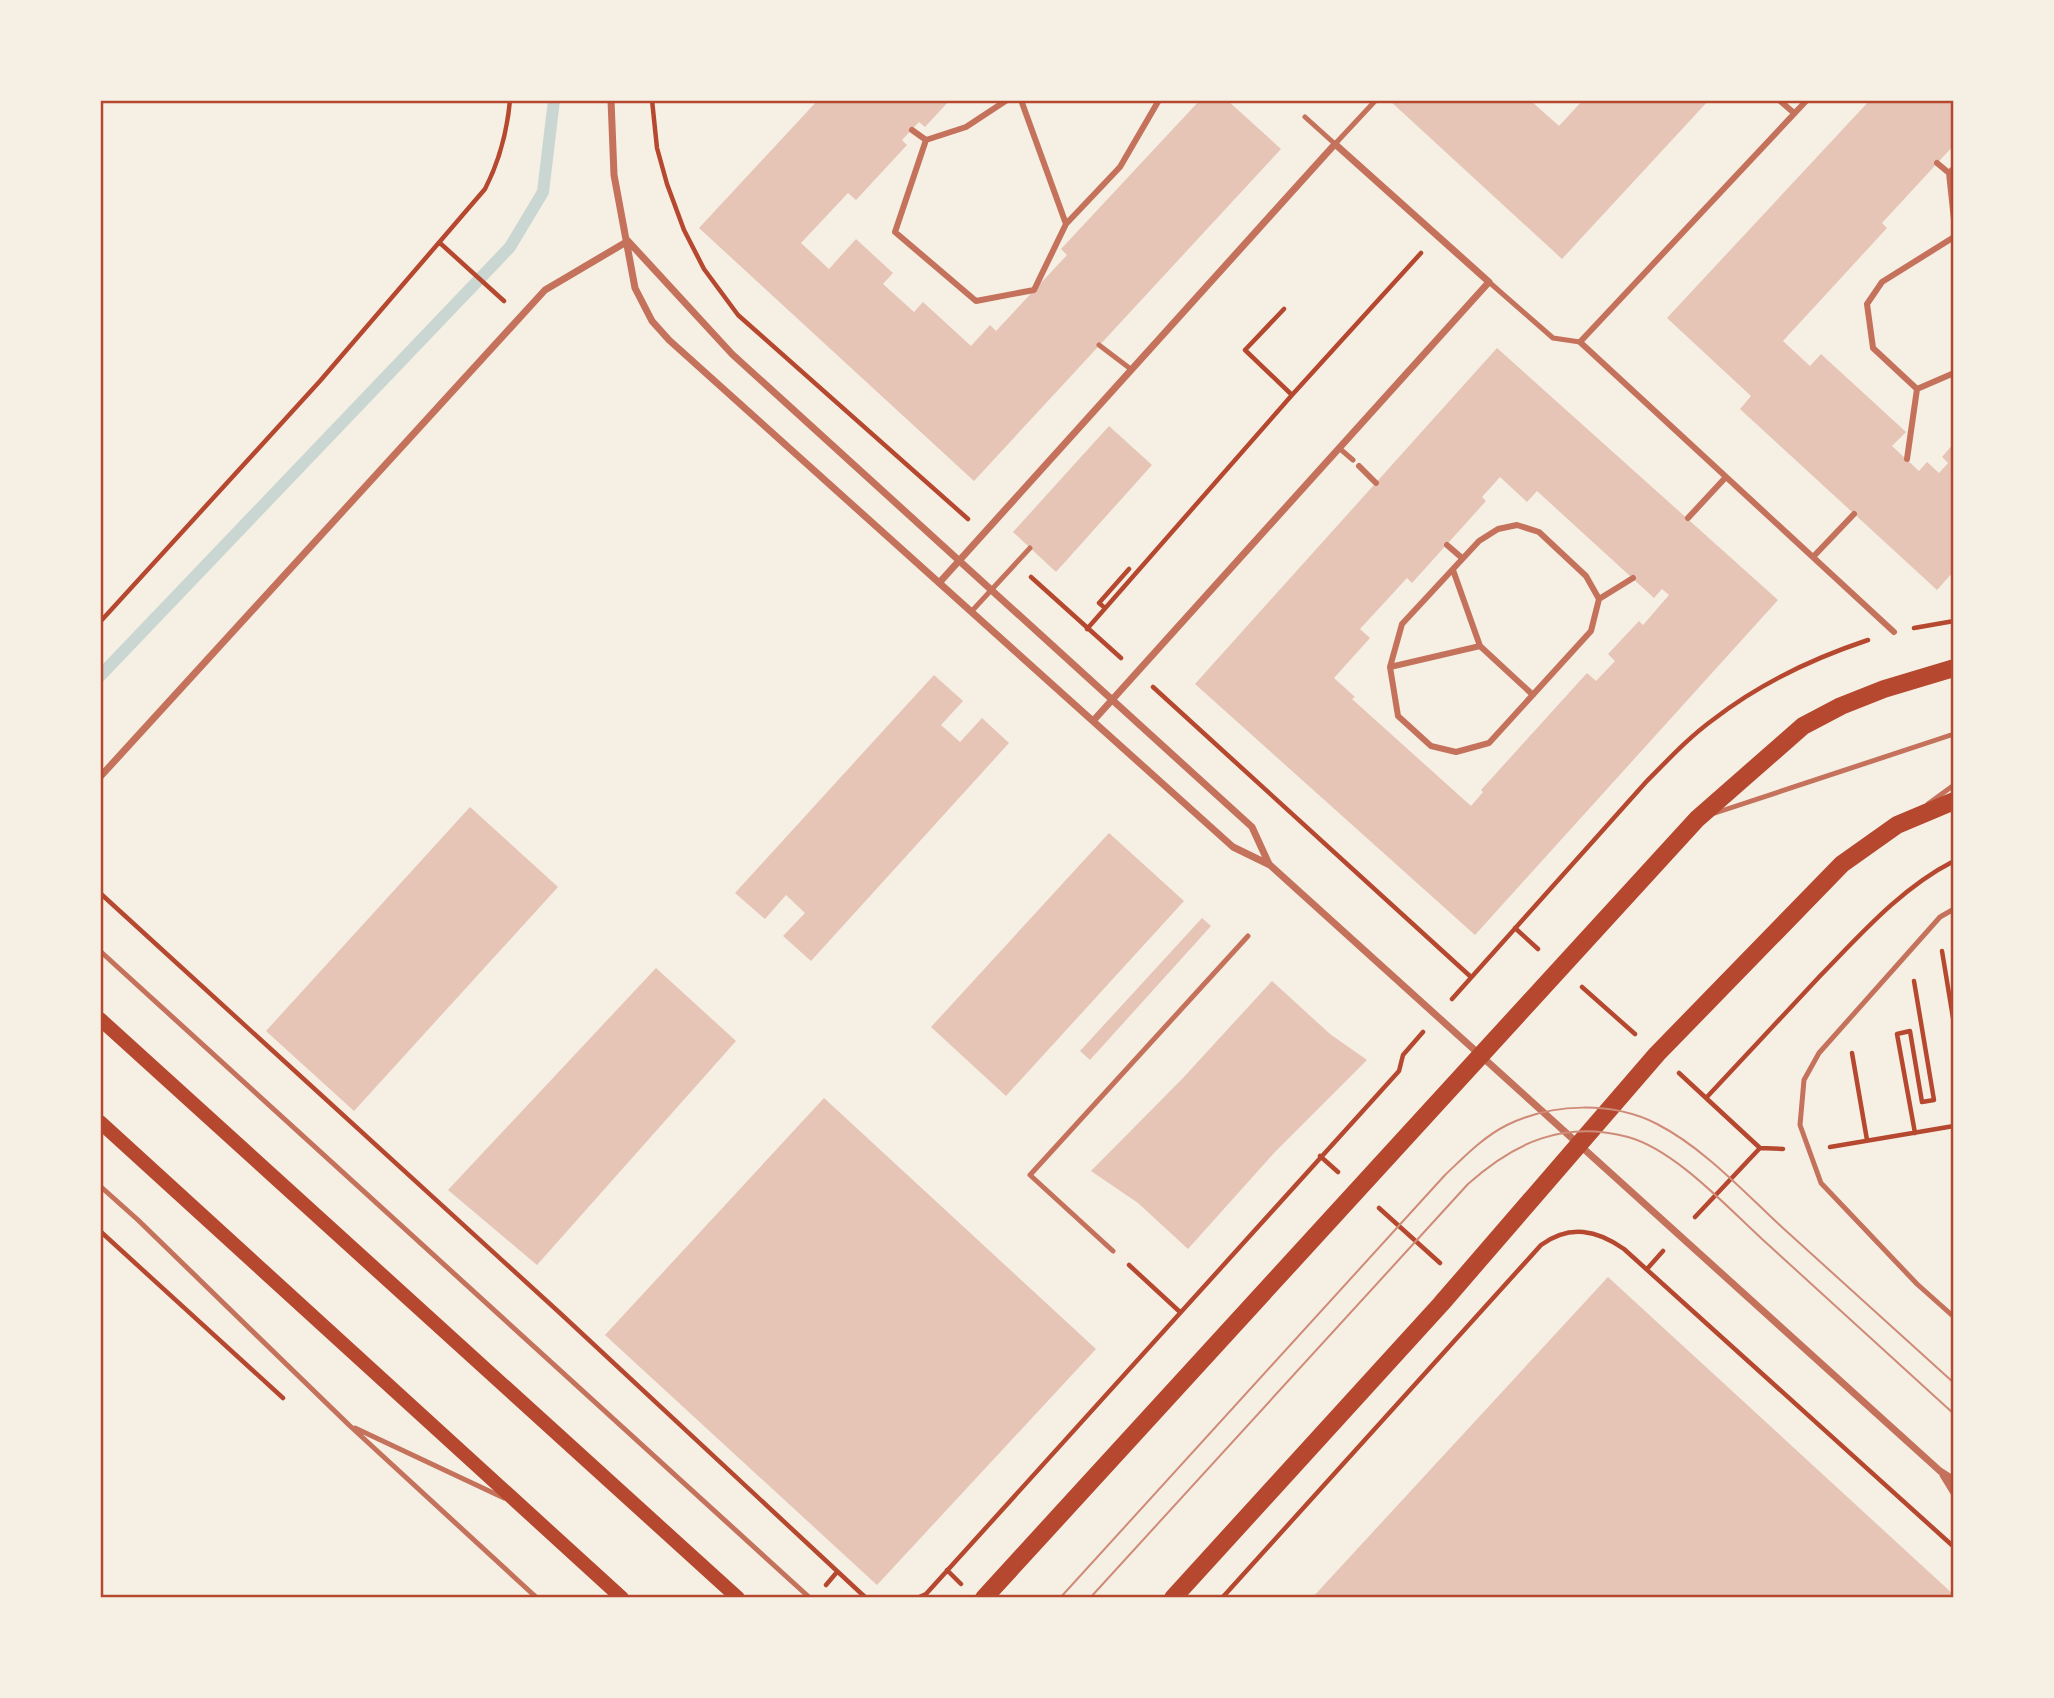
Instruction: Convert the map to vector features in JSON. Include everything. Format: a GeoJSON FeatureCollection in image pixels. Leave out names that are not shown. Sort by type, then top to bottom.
{"type":"FeatureCollection","features":[{"type":"Feature","properties":{"kind":"main road"},"geometry":{"type":"LineString","coordinates":[[984,1598],[1696,819],[1803,726],[1841,706],[1884,689],[1954,668]]}},
{"type":"Feature","properties":{"kind":"main road"},"geometry":{"type":"LineString","coordinates":[[1173,1598],[1460,1281],[1657,1054],[1842,864],[1897,825],[1954,800]]}},
{"type":"Feature","properties":{"kind":"main road"},"geometry":{"type":"LineString","coordinates":[[100,1018],[738,1598]]}},
{"type":"Feature","properties":{"kind":"main road"},"geometry":{"type":"LineString","coordinates":[[100,1122],[622,1598]]}},
{"type":"Feature","properties":{"kind":"street"},"geometry":{"type":"LineString","coordinates":[[611,100],[614,175],[635,288],[652,321],[685,355],[1233,847],[1270,865],[1940,1471],[1954,1480]]}},
{"type":"Feature","properties":{"kind":"street"},"geometry":{"type":"LineString","coordinates":[[926,140],[965,127],[1007,100]]}},
{"type":"Feature","properties":{"kind":"street"},"geometry":{"type":"LineString","coordinates":[[1021,100],[1066,224]]}},
{"type":"Feature","properties":{"kind":"street"},"geometry":{"type":"LineString","coordinates":[[926,140],[895,232],[976,301],[1034,290],[1066,224],[1120,167],[1158,100]]}},
{"type":"Feature","properties":{"kind":"street"},"geometry":{"type":"LineString","coordinates":[[1779,100],[1794,113]]}},
{"type":"Feature","properties":{"kind":"street"},"geometry":{"type":"LineString","coordinates":[[1807,100],[1580,342],[1895,632]]}},
{"type":"Feature","properties":{"kind":"street"},"geometry":{"type":"LineString","coordinates":[[912,130],[926,140]]}},
{"type":"Feature","properties":{"kind":"street"},"geometry":{"type":"LineString","coordinates":[[939,583],[1335,144],[1489,282],[1093,721]]}},
{"type":"Feature","properties":{"kind":"street"},"geometry":{"type":"LineString","coordinates":[[1937,163],[1952,171],[1954,220]]}},
{"type":"Feature","properties":{"kind":"street"},"geometry":{"type":"LineString","coordinates":[[1917,389],[1873,348],[1867,303],[1882,282],[1954,237]]}},
{"type":"Feature","properties":{"kind":"street"},"geometry":{"type":"LineString","coordinates":[[628,241],[732,354],[1252,827],[1270,865]]}},
{"type":"Feature","properties":{"kind":"street"},"geometry":{"type":"LineString","coordinates":[[100,777],[545,290],[628,241]]}},
{"type":"Feature","properties":{"kind":"street"},"geometry":{"type":"LineString","coordinates":[[1917,389],[1954,373]]}},
{"type":"Feature","properties":{"kind":"street"},"geometry":{"type":"LineString","coordinates":[[1906,459],[1917,389]]}},
{"type":"Feature","properties":{"kind":"street"},"geometry":{"type":"LineString","coordinates":[[1359,466],[1376,483]]}},
{"type":"Feature","properties":{"kind":"street"},"geometry":{"type":"LineString","coordinates":[[1688,517],[1726,477]]}},
{"type":"Feature","properties":{"kind":"street"},"geometry":{"type":"LineString","coordinates":[[1813,557],[1854,514]]}},
{"type":"Feature","properties":{"kind":"street"},"geometry":{"type":"LineString","coordinates":[[1517,526],[1539,532],[1586,576],[1599,599],[1591,631],[1489,743],[1456,752],[1431,746],[1398,716],[1390,667],[1402,624],[1452,570],[1479,541],[1498,529],[1517,526]]}},
{"type":"Feature","properties":{"kind":"street"},"geometry":{"type":"LineString","coordinates":[[1447,545],[1462,558]]}},
{"type":"Feature","properties":{"kind":"street"},"geometry":{"type":"LineString","coordinates":[[1452,570],[1480,646],[1533,695]]}},
{"type":"Feature","properties":{"kind":"street"},"geometry":{"type":"LineString","coordinates":[[1599,599],[1633,578]]}},
{"type":"Feature","properties":{"kind":"street"},"geometry":{"type":"LineString","coordinates":[[1390,667],[1480,646]]}},
{"type":"Feature","properties":{"kind":"street"},"geometry":{"type":"LineString","coordinates":[[1940,1471],[1954,1493]]}},
{"type":"Feature","properties":{"kind":"lane"},"geometry":{"type":"LineString","coordinates":[[1305,117],[1335,144],[1376,100]]}},
{"type":"Feature","properties":{"kind":"lane"},"geometry":{"type":"LineString","coordinates":[[1489,282],[1553,338],[1580,342]]}},
{"type":"Feature","properties":{"kind":"lane"},"geometry":{"type":"LineString","coordinates":[[1099,345],[1132,370]]}},
{"type":"Feature","properties":{"kind":"lane"},"geometry":{"type":"LineString","coordinates":[[1339,448],[1353,460]]}},
{"type":"Feature","properties":{"kind":"lane"},"geometry":{"type":"LineString","coordinates":[[971,612],[1030,548]]}},
{"type":"Feature","properties":{"kind":"lane"},"geometry":{"type":"LineString","coordinates":[[1696,819],[1954,734]]}},
{"type":"Feature","properties":{"kind":"lane"},"geometry":{"type":"LineString","coordinates":[[1897,825],[1954,785]]}},
{"type":"Feature","properties":{"kind":"lane"},"geometry":{"type":"LineString","coordinates":[[1954,909],[1940,916],[1819,1053],[1804,1080],[1800,1125],[1821,1183],[1917,1284],[1954,1317]]}},
{"type":"Feature","properties":{"kind":"lane"},"geometry":{"type":"LineString","coordinates":[[1113,1251],[1030,1175],[1248,936]]}},
{"type":"Feature","properties":{"kind":"lane"},"geometry":{"type":"LineString","coordinates":[[100,951],[810,1598]]}},
{"type":"Feature","properties":{"kind":"lane"},"geometry":{"type":"LineString","coordinates":[[100,1185],[349,1425],[537,1598]]}},
{"type":"Feature","properties":{"kind":"lane"},"geometry":{"type":"LineString","coordinates":[[349,1425],[516,1504]]}},
{"type":"Feature","properties":{"kind":"path"},"geometry":{"type":"LineString","coordinates":[[100,622],[320,382],[485,189],[499,162],[510,100]]}},
{"type":"Feature","properties":{"kind":"path"},"geometry":{"type":"LineString","coordinates":[[1087,629],[1292,395],[1437,236]]}},
{"type":"Feature","properties":{"kind":"path"},"geometry":{"type":"LineString","coordinates":[[440,243],[494,293]]}},
{"type":"Feature","properties":{"kind":"path"},"geometry":{"type":"LineString","coordinates":[[1284,309],[1245,350],[1292,395]]}},
{"type":"Feature","properties":{"kind":"path"},"geometry":{"type":"LineString","coordinates":[[1105,608],[1099,603],[1129,569]]}},
{"type":"Feature","properties":{"kind":"path"},"geometry":{"type":"LineString","coordinates":[[1471,977],[1646,782],[1714,718],[1766,684],[1836,651],[1895,632],[1954,621]]}},
{"type":"Feature","properties":{"kind":"path"},"geometry":{"type":"LineString","coordinates":[[1706,1098],[1862,932],[1901,896],[1939,868],[1954,861]]}},
{"type":"Feature","properties":{"kind":"path"},"geometry":{"type":"LineString","coordinates":[[100,893],[561,1314],[866,1598]]}},
{"type":"Feature","properties":{"kind":"path"},"geometry":{"type":"LineString","coordinates":[[1515,928],[1760,1148],[1809,1150],[1954,1126]]}},
{"type":"Feature","properties":{"kind":"path"},"geometry":{"type":"LineString","coordinates":[[1932,960],[1948,945]]}},
{"type":"Feature","properties":{"kind":"path"},"geometry":{"type":"LineString","coordinates":[[1942,950],[1954,1024]]}},
{"type":"Feature","properties":{"kind":"path"},"geometry":{"type":"LineString","coordinates":[[1905,990],[1913,980],[1934,1100],[1922,1102],[1910,1031],[1897,1034],[1915,1133]]}},
{"type":"Feature","properties":{"kind":"path"},"geometry":{"type":"LineString","coordinates":[[1851,1048],[1867,1140]]}},
{"type":"Feature","properties":{"kind":"path"},"geometry":{"type":"LineString","coordinates":[[917,1598],[926,1594],[1399,1071],[1403,1055]]}},
{"type":"Feature","properties":{"kind":"path"},"geometry":{"type":"LineString","coordinates":[[1695,1217],[1760,1148]]}},
{"type":"Feature","properties":{"kind":"path"},"geometry":{"type":"LineString","coordinates":[[1320,1156],[1488,1304]]}},
{"type":"Feature","properties":{"kind":"path"},"geometry":{"type":"LineString","coordinates":[[1222,1598],[1541,1245],[1564,1234],[1595,1233],[1609,1239],[1647,1269],[1954,1547]]}},
{"type":"Feature","properties":{"kind":"path"},"geometry":{"type":"LineString","coordinates":[[1113,1251],[1180,1312]]}},
{"type":"Feature","properties":{"kind":"building"},"geometry":{"type":"Polygon","coordinates":[[[818,100],[950,100],[925,127],[919,122],[902,140],[907,145],[856,200],[848,193],[801,243],[829,269],[856,239],[893,273],[883,284],[914,312],[923,302],[971,346],[990,325],[996,331],[1067,255],[1061,249],[1200,100],[1227,100],[1281,149],[974,481],[699,228],[818,100]]]}},
{"type":"Feature","properties":{"kind":"building"},"geometry":{"type":"Polygon","coordinates":[[[1389,100],[1530,100],[1559,126],[1583,100],[1709,100],[1562,259],[1389,100]]]}},
{"type":"Feature","properties":{"kind":"building"},"geometry":{"type":"Polygon","coordinates":[[[1870,100],[1954,100],[1954,145],[1882,223],[1887,228],[1783,341],[1810,366],[1821,354],[1906,432],[1892,446],[1919,471],[1927,462],[1939,473],[1948,463],[1942,457],[1954,443],[1954,571],[1937,590],[1740,409],[1751,396],[1667,318],[1870,100]]]}},
{"type":"Feature","properties":{"kind":"building"},"geometry":{"type":"Polygon","coordinates":[[[1497,348],[1778,600],[1475,935],[1195,684],[1497,348]],[[1500,477],[1482,497],[1486,501],[1412,583],[1407,578],[1360,629],[1370,638],[1334,678],[1355,697],[1352,699],[1471,806],[1483,792],[1481,790],[1587,673],[1596,681],[1615,661],[1608,654],[1639,621],[1643,625],[1669,595],[1662,589],[1654,598],[1537,491],[1527,502],[1500,477]]]}},
{"type":"Feature","properties":{"kind":"building"},"geometry":{"type":"Polygon","coordinates":[[[1109,426],[1152,465],[1056,572],[1013,532],[1109,426]]]}},
{"type":"Feature","properties":{"kind":"building"},"geometry":{"type":"Polygon","coordinates":[[[934,675],[963,701],[941,725],[960,742],[982,718],[1009,743],[811,961],[783,936],[805,913],[786,895],[765,919],[735,893],[934,675]]]}},
{"type":"Feature","properties":{"kind":"building"},"geometry":{"type":"Polygon","coordinates":[[[470,807],[558,887],[354,1111],[266,1031],[470,807]]]}},
{"type":"Feature","properties":{"kind":"building"},"geometry":{"type":"Polygon","coordinates":[[[1109,833],[1184,901],[1006,1096],[931,1027],[1109,833]]]}},
{"type":"Feature","properties":{"kind":"building"},"geometry":{"type":"Polygon","coordinates":[[[1202,918],[1211,926],[1090,1060],[1080,1051],[1202,918]]]}},
{"type":"Feature","properties":{"kind":"building"},"geometry":{"type":"Polygon","coordinates":[[[656,968],[736,1041],[537,1265],[448,1190],[656,968]]]}},
{"type":"Feature","properties":{"kind":"building"},"geometry":{"type":"Polygon","coordinates":[[[1272,981],[1330,1034],[1367,1060],[1275,1152],[1188,1249],[1138,1203],[1091,1171],[1182,1079],[1272,981]]]}},
{"type":"Feature","properties":{"kind":"building"},"geometry":{"type":"Polygon","coordinates":[[[824,1098],[1096,1349],[877,1585],[605,1335],[824,1098]]]}},
{"type":"Feature","properties":{"kind":"building"},"geometry":{"type":"Polygon","coordinates":[[[1608,1277],[1954,1595],[1954,1598],[1312,1598],[1608,1277]]]}},
{"type":"Feature","properties":{"kind":"waterway"},"geometry":{"type":"LineString","coordinates":[[100,676],[510,247],[543,192],[554,100]]}},
{"type":"Feature","properties":{"kind":"tram line"},"geometry":{"type":"LineString","coordinates":[[1060,1598],[1445,1175],[1490,1135],[1507,1125],[1543,1112],[1582,1108],[1621,1111],[1657,1124],[1674,1134],[1724,1172],[1954,1383]]}},
{"type":"Feature","properties":{"kind":"tram line"},"geometry":{"type":"LineString","coordinates":[[1090,1598],[1468,1184],[1522,1146],[1562,1133],[1605,1132],[1628,1137],[1646,1144],[1682,1166],[1954,1414]]}}]}
